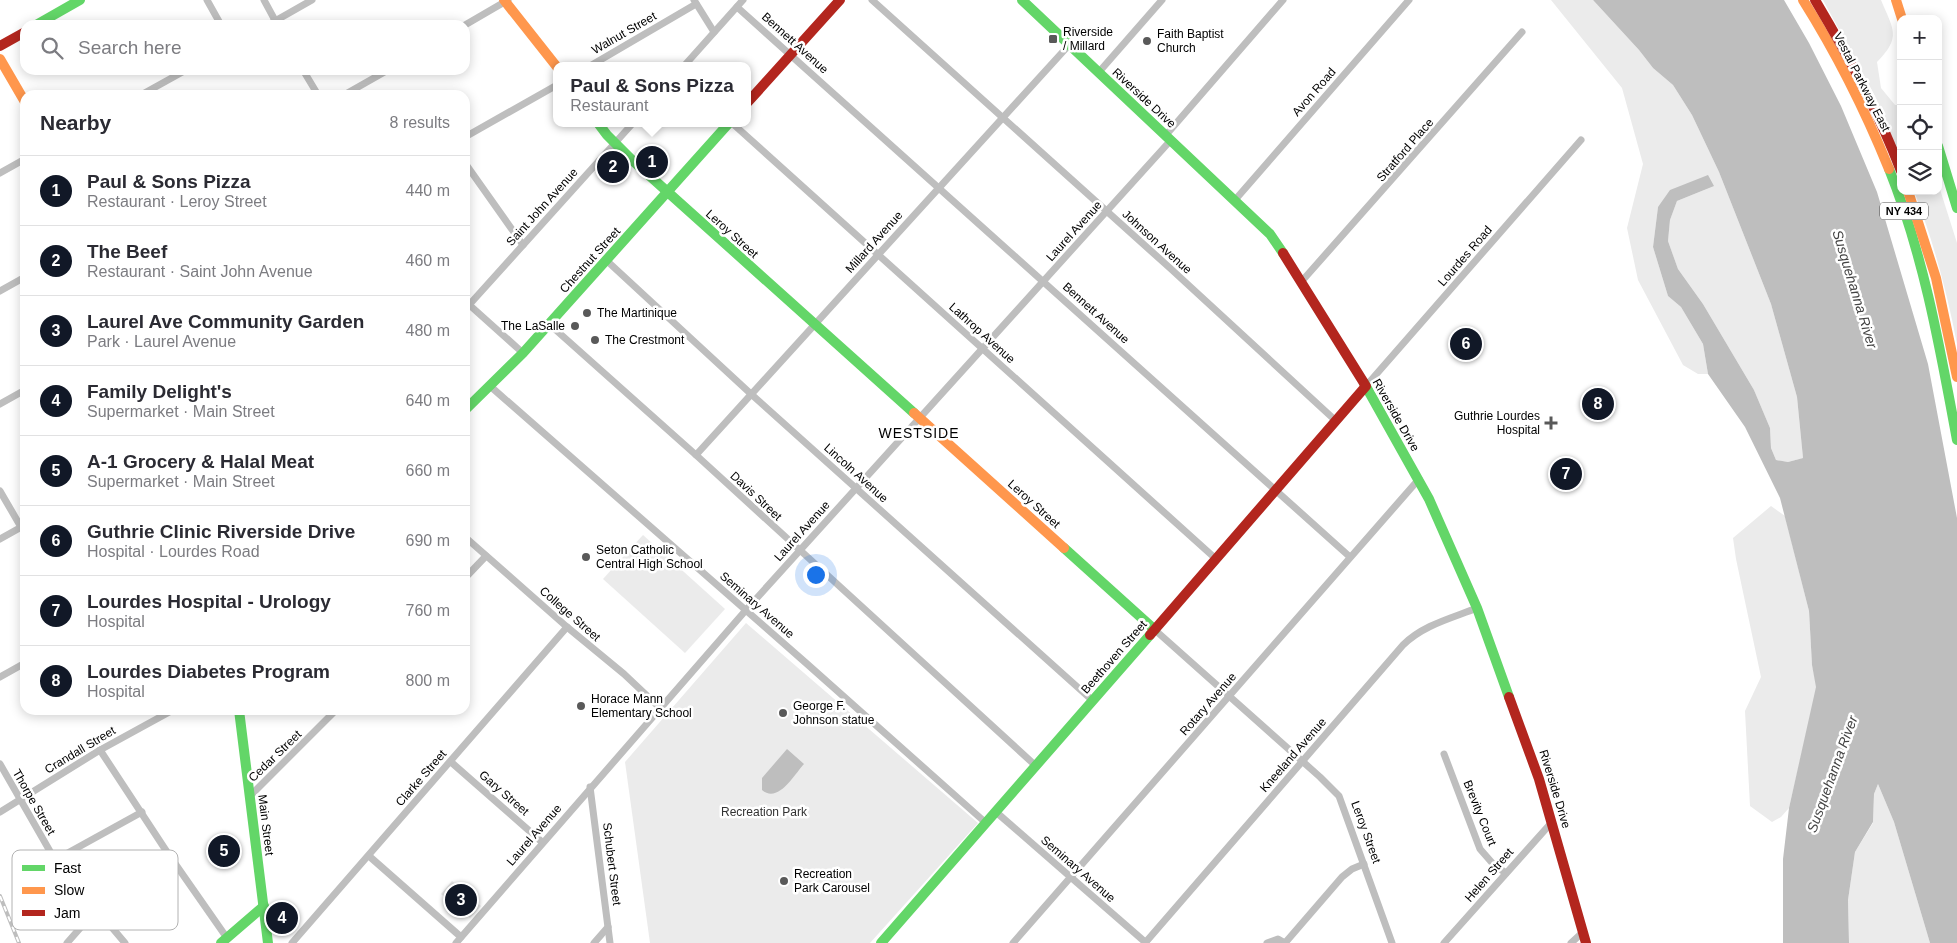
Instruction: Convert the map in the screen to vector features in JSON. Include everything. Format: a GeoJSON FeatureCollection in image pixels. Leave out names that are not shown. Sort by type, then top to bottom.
{"type":"FeatureCollection","features":[{"type":"Feature","properties":{"kind":"street"},"geometry":{"type":"LineString","coordinates":[[45,20],[80,0]]}},
{"type":"Feature","properties":{"kind":"street"},"geometry":{"type":"LineString","coordinates":[[207,0],[218,20]]}},
{"type":"Feature","properties":{"kind":"street"},"geometry":{"type":"LineString","coordinates":[[264,0],[275,20]]}},
{"type":"Feature","properties":{"kind":"street"},"geometry":{"type":"LineString","coordinates":[[282,20],[312,0]]}},
{"type":"Feature","properties":{"kind":"street"},"geometry":{"type":"LineString","coordinates":[[688,62],[743,0]]}},
{"type":"Feature","properties":{"kind":"street"},"geometry":{"type":"LineString","coordinates":[[751,99],[840,0]]}},
{"type":"Feature","properties":{"kind":"street","name":"Johnson Avenue"},"geometry":{"type":"LineString","coordinates":[[872,0],[1336,421]]}},
{"type":"Feature","properties":{"kind":"street","name":"Riverside Drive"},"geometry":{"type":"LineString","coordinates":[[1022,0],[1169,137],[1275,240],[1366,386],[1418,479],[1440,523],[1477,608],[1526,740],[1552,822],[1586,943]]}},
{"type":"Feature","properties":{"kind":"street"},"geometry":{"type":"LineString","coordinates":[[1099,72],[1162,0]]}},
{"type":"Feature","properties":{"kind":"street","name":"Laurel Avenue"},"geometry":{"type":"LineString","coordinates":[[458,940],[746,610],[1106,212],[1283,0]]}},
{"type":"Feature","properties":{"kind":"street","name":"Avon Road"},"geometry":{"type":"LineString","coordinates":[[1235,200],[1409,0]]}},
{"type":"Feature","properties":{"kind":"street","name":"Vestal Parkway East"},"geometry":{"type":"LineString","coordinates":[[1803,0],[1833,50],[1857,96],[1899,196],[1926,284],[1957,440]]}},
{"type":"Feature","properties":{"kind":"street","name":"Vestal Parkway East"},"geometry":{"type":"LineString","coordinates":[[1815,0],[1838,38],[1866,92],[1897,162]]}},
{"type":"Feature","properties":{"kind":"street"},"geometry":{"type":"LineString","coordinates":[[1896,0],[1901,15]]}},
{"type":"Feature","properties":{"kind":"street"},"geometry":{"type":"LineString","coordinates":[[470,22],[506,1],[553,62]]}},
{"type":"Feature","properties":{"kind":"street"},"geometry":{"type":"LineString","coordinates":[[695,2],[714,32]]}},
{"type":"Feature","properties":{"kind":"street","name":"Walnut Street"},"geometry":{"type":"LineString","coordinates":[[597,62],[695,2]]}},
{"type":"Feature","properties":{"kind":"street","name":"Bennett Avenue"},"geometry":{"type":"LineString","coordinates":[[738,6],[1350,557]]}},
{"type":"Feature","properties":{"kind":"street","name":"Stratford Place"},"geometry":{"type":"LineString","coordinates":[[1302,281],[1522,32]]}},
{"type":"Feature","properties":{"kind":"street"},"geometry":{"type":"LineString","coordinates":[[0,46],[20,35]]}},
{"type":"Feature","properties":{"kind":"street","name":"Millard Avenue"},"geometry":{"type":"LineString","coordinates":[[696,455],[1069,44]]}},
{"type":"Feature","properties":{"kind":"street"},"geometry":{"type":"LineString","coordinates":[[0,59],[20,93]]}},
{"type":"Feature","properties":{"kind":"street"},"geometry":{"type":"LineString","coordinates":[[149,90],[177,75]]}},
{"type":"Feature","properties":{"kind":"street"},"geometry":{"type":"LineString","coordinates":[[307,75],[315,90]]}},
{"type":"Feature","properties":{"kind":"street"},"geometry":{"type":"LineString","coordinates":[[353,90],[379,75]]}},
{"type":"Feature","properties":{"kind":"street"},"geometry":{"type":"LineString","coordinates":[[470,134],[553,87]]}},
{"type":"Feature","properties":{"kind":"street","name":"Leroy Street"},"geometry":{"type":"LineString","coordinates":[[601,127],[615,143],[668,192],[1302,761],[1338,796],[1392,943]]}},
{"type":"Feature","properties":{"kind":"street","name":"Saint John Avenue"},"geometry":{"type":"LineString","coordinates":[[470,300],[523,245],[629,127]]}},
{"type":"Feature","properties":{"kind":"street","name":"Chestnut Street"},"geometry":{"type":"LineString","coordinates":[[470,405],[523,353],[727,127]]}},
{"type":"Feature","properties":{"kind":"street","name":"Lathrop Avenue"},"geometry":{"type":"LineString","coordinates":[[735,127],[1216,559]]}},
{"type":"Feature","properties":{"kind":"street","name":"Lourdes Road"},"geometry":{"type":"LineString","coordinates":[[1366,386],[1581,140]]}},
{"type":"Feature","properties":{"kind":"street"},"geometry":{"type":"LineString","coordinates":[[1939,150],[1955,196],[1957,208]]}},
{"type":"Feature","properties":{"kind":"street"},"geometry":{"type":"LineString","coordinates":[[0,173],[20,162]]}},
{"type":"Feature","properties":{"kind":"street"},"geometry":{"type":"LineString","coordinates":[[470,170],[523,245]]}},
{"type":"Feature","properties":{"kind":"street","name":"NY 434"},"geometry":{"type":"LineString","coordinates":[[1909,195],[1936,278],[1957,377]]}},
{"type":"Feature","properties":{"kind":"street","name":"Lincoln Avenue"},"geometry":{"type":"LineString","coordinates":[[606,260],[751,394],[1093,700]]}},
{"type":"Feature","properties":{"kind":"street"},"geometry":{"type":"LineString","coordinates":[[0,291],[20,280]]}},
{"type":"Feature","properties":{"kind":"street"},"geometry":{"type":"LineString","coordinates":[[470,306],[523,353]]}},
{"type":"Feature","properties":{"kind":"street","name":"Davis Street"},"geometry":{"type":"LineString","coordinates":[[548,324],[696,455],[1036,766]]}},
{"type":"Feature","properties":{"kind":"street","name":"Seminary Avenue"},"geometry":{"type":"LineString","coordinates":[[490,386],[986,823]]}},
{"type":"Feature","properties":{"kind":"street","name":"Beethoven Street"},"geometry":{"type":"LineString","coordinates":[[881,943],[1366,386]]}},
{"type":"Feature","properties":{"kind":"street"},"geometry":{"type":"LineString","coordinates":[[0,404],[20,393]]}},
{"type":"Feature","properties":{"kind":"street","name":"Rotary Avenue"},"geometry":{"type":"LineString","coordinates":[[1013,943],[1418,479]]}},
{"type":"Feature","properties":{"kind":"street"},"geometry":{"type":"LineString","coordinates":[[0,491],[20,523]]}},
{"type":"Feature","properties":{"kind":"street"},"geometry":{"type":"LineString","coordinates":[[0,539],[20,531]]}},
{"type":"Feature","properties":{"kind":"street","name":"College Street"},"geometry":{"type":"LineString","coordinates":[[470,542],[567,628],[624,674],[660,708]]}},
{"type":"Feature","properties":{"kind":"street"},"geometry":{"type":"LineString","coordinates":[[470,573],[486,556]]}},
{"type":"Feature","properties":{"kind":"street","name":"Kneeland Avenue"},"geometry":{"type":"LineString","coordinates":[[1145,943],[1411,636],[1477,608]]}},
{"type":"Feature","properties":{"kind":"street","name":"Clarke Street"},"geometry":{"type":"LineString","coordinates":[[292,943],[567,628]]}},
{"type":"Feature","properties":{"kind":"street"},"geometry":{"type":"LineString","coordinates":[[0,677],[20,666]]}},
{"type":"Feature","properties":{"kind":"street","name":"Crandall Street"},"geometry":{"type":"LineString","coordinates":[[0,812],[100,750],[164,715]]}},
{"type":"Feature","properties":{"kind":"street","name":"Main Street"},"geometry":{"type":"LineString","coordinates":[[240,715],[268,943]]}},
{"type":"Feature","properties":{"kind":"street","name":"Cedar Street"},"geometry":{"type":"LineString","coordinates":[[250,796],[331,715]]}},
{"type":"Feature","properties":{"kind":"street"},"geometry":{"type":"LineString","coordinates":[[100,750],[166,850]]}},
{"type":"Feature","properties":{"kind":"street","name":"Brevity Court"},"geometry":{"type":"LineString","coordinates":[[1444,754],[1480,849],[1494,864],[1506,873]]}},
{"type":"Feature","properties":{"kind":"street","name":"Gary Street"},"geometry":{"type":"LineString","coordinates":[[451,762],[542,842]]}},
{"type":"Feature","properties":{"kind":"street","name":"Thorpe Street"},"geometry":{"type":"LineString","coordinates":[[0,764],[49,850]]}},
{"type":"Feature","properties":{"kind":"street","name":"Schubert Street"},"geometry":{"type":"LineString","coordinates":[[590,787],[610,943]]}},
{"type":"Feature","properties":{"kind":"street"},"geometry":{"type":"LineString","coordinates":[[73,850],[142,812]]}},
{"type":"Feature","properties":{"kind":"street","name":"Seminary Avenue"},"geometry":{"type":"LineString","coordinates":[[996,812],[1145,943]]}},
{"type":"Feature","properties":{"kind":"street","name":"Helen Street"},"geometry":{"type":"LineString","coordinates":[[1444,943],[1552,822]]}},
{"type":"Feature","properties":{"kind":"street"},"geometry":{"type":"LineString","coordinates":[[369,856],[458,940]]}},
{"type":"Feature","properties":{"kind":"street"},"geometry":{"type":"LineString","coordinates":[[1268,943],[1278,940],[1285,943],[1342,877],[1352,869],[1364,864]]}},
{"type":"Feature","properties":{"kind":"street"},"geometry":{"type":"LineString","coordinates":[[178,869],[224,940],[264,906]]}},
{"type":"Feature","properties":{"kind":"street"},"geometry":{"type":"LineString","coordinates":[[594,943],[608,928]]}},
{"type":"Feature","properties":{"kind":"street"},"geometry":{"type":"LineString","coordinates":[[67,943],[78,930]]}},
{"type":"Feature","properties":{"kind":"street","name":"Thorpe Street"},"geometry":{"type":"LineString","coordinates":[[114,930],[125,943]]}},
{"type":"Feature","properties":{"kind":"street"},"geometry":{"type":"LineString","coordinates":[[1571,943],[1583,932]]}},
{"type":"Feature","properties":{"kind":"street"},"geometry":{"type":"LineString","coordinates":[[1575,943],[1583,932]]}},
{"type":"Feature","properties":{"kind":"green space"},"geometry":{"type":"Polygon","coordinates":[[[1551,0],[1593,0],[1653,68],[1673,85],[1692,115],[1719,172],[1771,304],[1797,397],[1803,458],[1788,462],[1776,460],[1771,448],[1770,428],[1754,390],[1703,304],[1678,269],[1668,241],[1670,220],[1677,201],[1714,186],[1658,207],[1653,247],[1668,296],[1681,307],[1703,344],[1708,374],[1698,374],[1683,365],[1638,280],[1627,228],[1643,164],[1622,88],[1551,0]]]}},
{"type":"Feature","properties":{"kind":"green space"},"geometry":{"type":"Polygon","coordinates":[[[1823,0],[1881,0],[1893,32],[1890,46],[1877,62],[1881,88],[1897,105],[1897,149],[1875,96],[1823,0]]]}},
{"type":"Feature","properties":{"kind":"green space"},"geometry":{"type":"Polygon","coordinates":[[[1915,195],[1942,195],[1957,243],[1957,344],[1939,266],[1915,195]]]}},
{"type":"Feature","properties":{"kind":"green space"},"geometry":{"type":"Polygon","coordinates":[[[1771,506],[1785,516],[1809,611],[1812,665],[1817,687],[1789,808],[1781,817],[1772,822],[1750,806],[1745,711],[1761,677],[1733,538],[1771,506]]]}},
{"type":"Feature","properties":{"kind":"green space"},"geometry":{"type":"Polygon","coordinates":[[[643,535],[725,609],[685,653],[603,579],[643,535]]]}},
{"type":"Feature","properties":{"kind":"green space","name":"Recreation Park"},"geometry":{"type":"Polygon","coordinates":[[[746,623],[978,823],[870,943],[650,943],[625,762],[746,623]]]}},
{"type":"Feature","properties":{"kind":"green space"},"geometry":{"type":"Polygon","coordinates":[[[1878,784],[1894,822],[1930,943],[1849,943],[1848,900],[1855,852],[1873,823],[1874,794],[1878,784]]]}},
{"type":"Feature","properties":{"kind":"green space"},"geometry":{"type":"Polygon","coordinates":[[[452,881],[481,906],[470,918],[441,894],[452,881]]]}},
{"type":"Feature","properties":{"kind":"water","name":"Susquehanna River"},"geometry":{"type":"Polygon","coordinates":[[[1593,0],[1784,0],[1809,43],[1841,106],[1877,192],[1928,364],[1957,518],[1957,943],[1930,943],[1894,822],[1878,784],[1874,794],[1873,822],[1855,852],[1848,900],[1849,943],[1783,943],[1783,859],[1789,808],[1816,687],[1812,665],[1809,611],[1780,498],[1745,427],[1708,374],[1703,344],[1681,307],[1668,296],[1653,247],[1658,207],[1670,190],[1708,175],[1714,186],[1677,201],[1670,220],[1668,241],[1678,269],[1703,304],[1754,390],[1770,428],[1771,448],[1776,460],[1788,462],[1803,458],[1797,397],[1771,304],[1719,172],[1692,115],[1673,85],[1653,68],[1593,0]]]}},
{"type":"Feature","properties":{"kind":"water"},"geometry":{"type":"Polygon","coordinates":[[[787,749],[804,764],[791,781],[780,791],[768,793],[762,790],[762,778],[787,749]]]}},
{"type":"Feature","properties":{"kind":"railway"},"geometry":{"type":"LineString","coordinates":[[0,896],[12,926]]}},
{"type":"Feature","properties":{"kind":"railway"},"geometry":{"type":"LineString","coordinates":[[14,930],[19,943]]}},
{"type":"Feature","properties":{"kind":"traffic: fast"},"geometry":{"type":"LineString","coordinates":[[45,20],[80,0]]}},
{"type":"Feature","properties":{"kind":"traffic: fast"},"geometry":{"type":"LineString","coordinates":[[1022,0],[1270,234],[1283,253]]}},
{"type":"Feature","properties":{"kind":"traffic: fast"},"geometry":{"type":"LineString","coordinates":[[601,127],[632,160],[914,413]]}},
{"type":"Feature","properties":{"kind":"traffic: fast"},"geometry":{"type":"LineString","coordinates":[[470,405],[523,353],[725,127]]}},
{"type":"Feature","properties":{"kind":"traffic: fast"},"geometry":{"type":"LineString","coordinates":[[1939,150],[1957,208]]}},
{"type":"Feature","properties":{"kind":"traffic: fast"},"geometry":{"type":"LineString","coordinates":[[1889,169],[1912,235],[1930,303],[1957,440]]}},
{"type":"Feature","properties":{"kind":"traffic: fast"},"geometry":{"type":"LineString","coordinates":[[1364,383],[1429,499],[1477,608],[1509,697]]}},
{"type":"Feature","properties":{"kind":"traffic: fast"},"geometry":{"type":"LineString","coordinates":[[1064,548],[1155,630]]}},
{"type":"Feature","properties":{"kind":"traffic: fast"},"geometry":{"type":"LineString","coordinates":[[881,943],[1150,635]]}},
{"type":"Feature","properties":{"kind":"traffic: fast"},"geometry":{"type":"LineString","coordinates":[[240,715],[268,943]]}},
{"type":"Feature","properties":{"kind":"traffic: fast"},"geometry":{"type":"LineString","coordinates":[[221,943],[264,906]]}},
{"type":"Feature","properties":{"kind":"traffic: slow"},"geometry":{"type":"LineString","coordinates":[[504,0],[553,62]]}},
{"type":"Feature","properties":{"kind":"traffic: slow"},"geometry":{"type":"LineString","coordinates":[[1803,0],[1850,83],[1889,169]]}},
{"type":"Feature","properties":{"kind":"traffic: slow"},"geometry":{"type":"LineString","coordinates":[[1896,0],[1901,15]]}},
{"type":"Feature","properties":{"kind":"traffic: slow"},"geometry":{"type":"LineString","coordinates":[[0,59],[20,93]]}},
{"type":"Feature","properties":{"kind":"traffic: slow"},"geometry":{"type":"LineString","coordinates":[[1909,195],[1936,278],[1957,377]]}},
{"type":"Feature","properties":{"kind":"traffic: slow"},"geometry":{"type":"LineString","coordinates":[[914,413],[1064,548]]}},
{"type":"Feature","properties":{"kind":"traffic: jam"},"geometry":{"type":"LineString","coordinates":[[751,99],[840,0]]}},
{"type":"Feature","properties":{"kind":"traffic: jam"},"geometry":{"type":"LineString","coordinates":[[1815,0],[1862,84],[1897,162]]}},
{"type":"Feature","properties":{"kind":"traffic: jam"},"geometry":{"type":"LineString","coordinates":[[0,46],[20,35]]}},
{"type":"Feature","properties":{"kind":"traffic: jam"},"geometry":{"type":"LineString","coordinates":[[1283,253],[1364,383]]}},
{"type":"Feature","properties":{"kind":"traffic: jam"},"geometry":{"type":"LineString","coordinates":[[1150,635],[1366,386]]}},
{"type":"Feature","properties":{"kind":"traffic: jam"},"geometry":{"type":"LineString","coordinates":[[1509,697],[1539,779],[1586,943]]}},
{"type":"Feature","properties":{"kind":"place","name":"Riverside / Millard"},"geometry":{"type":"Point","coordinates":[1053,39]}},
{"type":"Feature","properties":{"kind":"place","name":"Faith Baptist Church"},"geometry":{"type":"Point","coordinates":[1147,41]}},
{"type":"Feature","properties":{"kind":"place","name":"Paul & Sons Pizza"},"geometry":{"type":"Point","coordinates":[652,162]}},
{"type":"Feature","properties":{"kind":"place","name":"The Beef"},"geometry":{"type":"Point","coordinates":[613,167]}},
{"type":"Feature","properties":{"kind":"place","name":"The Martinique"},"geometry":{"type":"Point","coordinates":[587,313]}},
{"type":"Feature","properties":{"kind":"place","name":"The LaSalle"},"geometry":{"type":"Point","coordinates":[575,326]}},
{"type":"Feature","properties":{"kind":"place","name":"The Crestmont"},"geometry":{"type":"Point","coordinates":[595,340]}},
{"type":"Feature","properties":{"kind":"place","name":"Guthrie Clinic Riverside Drive"},"geometry":{"type":"Point","coordinates":[1466,344]}},
{"type":"Feature","properties":{"kind":"place","name":"Lourdes Diabetes Program"},"geometry":{"type":"Point","coordinates":[1598,404]}},
{"type":"Feature","properties":{"kind":"place","name":"Guthrie Lourdes Hospital"},"geometry":{"type":"Point","coordinates":[1551,423]}},
{"type":"Feature","properties":{"kind":"place","name":"Lourdes Hospital - Urology"},"geometry":{"type":"Point","coordinates":[1566,474]}},
{"type":"Feature","properties":{"kind":"place","name":"Seton Catholic Central High School"},"geometry":{"type":"Point","coordinates":[586,557]}},
{"type":"Feature","properties":{"kind":"place","name":"Horace Mann Elementary School"},"geometry":{"type":"Point","coordinates":[581,706]}},
{"type":"Feature","properties":{"kind":"place","name":"George F. Johnson statue"},"geometry":{"type":"Point","coordinates":[783,713]}},
{"type":"Feature","properties":{"kind":"place","name":"A-1 Grocery & Halal Meat"},"geometry":{"type":"Point","coordinates":[224,851]}},
{"type":"Feature","properties":{"kind":"place","name":"Recreation Park Carousel"},"geometry":{"type":"Point","coordinates":[784,881]}},
{"type":"Feature","properties":{"kind":"place","name":"Laurel Ave Community Garden"},"geometry":{"type":"Point","coordinates":[461,900]}},
{"type":"Feature","properties":{"kind":"place","name":"Family Delight's"},"geometry":{"type":"Point","coordinates":[282,918]}},
{"type":"Feature","properties":{"kind":"district","name":"WESTSIDE"},"geometry":{"type":"Point","coordinates":[919,433]}}]}
